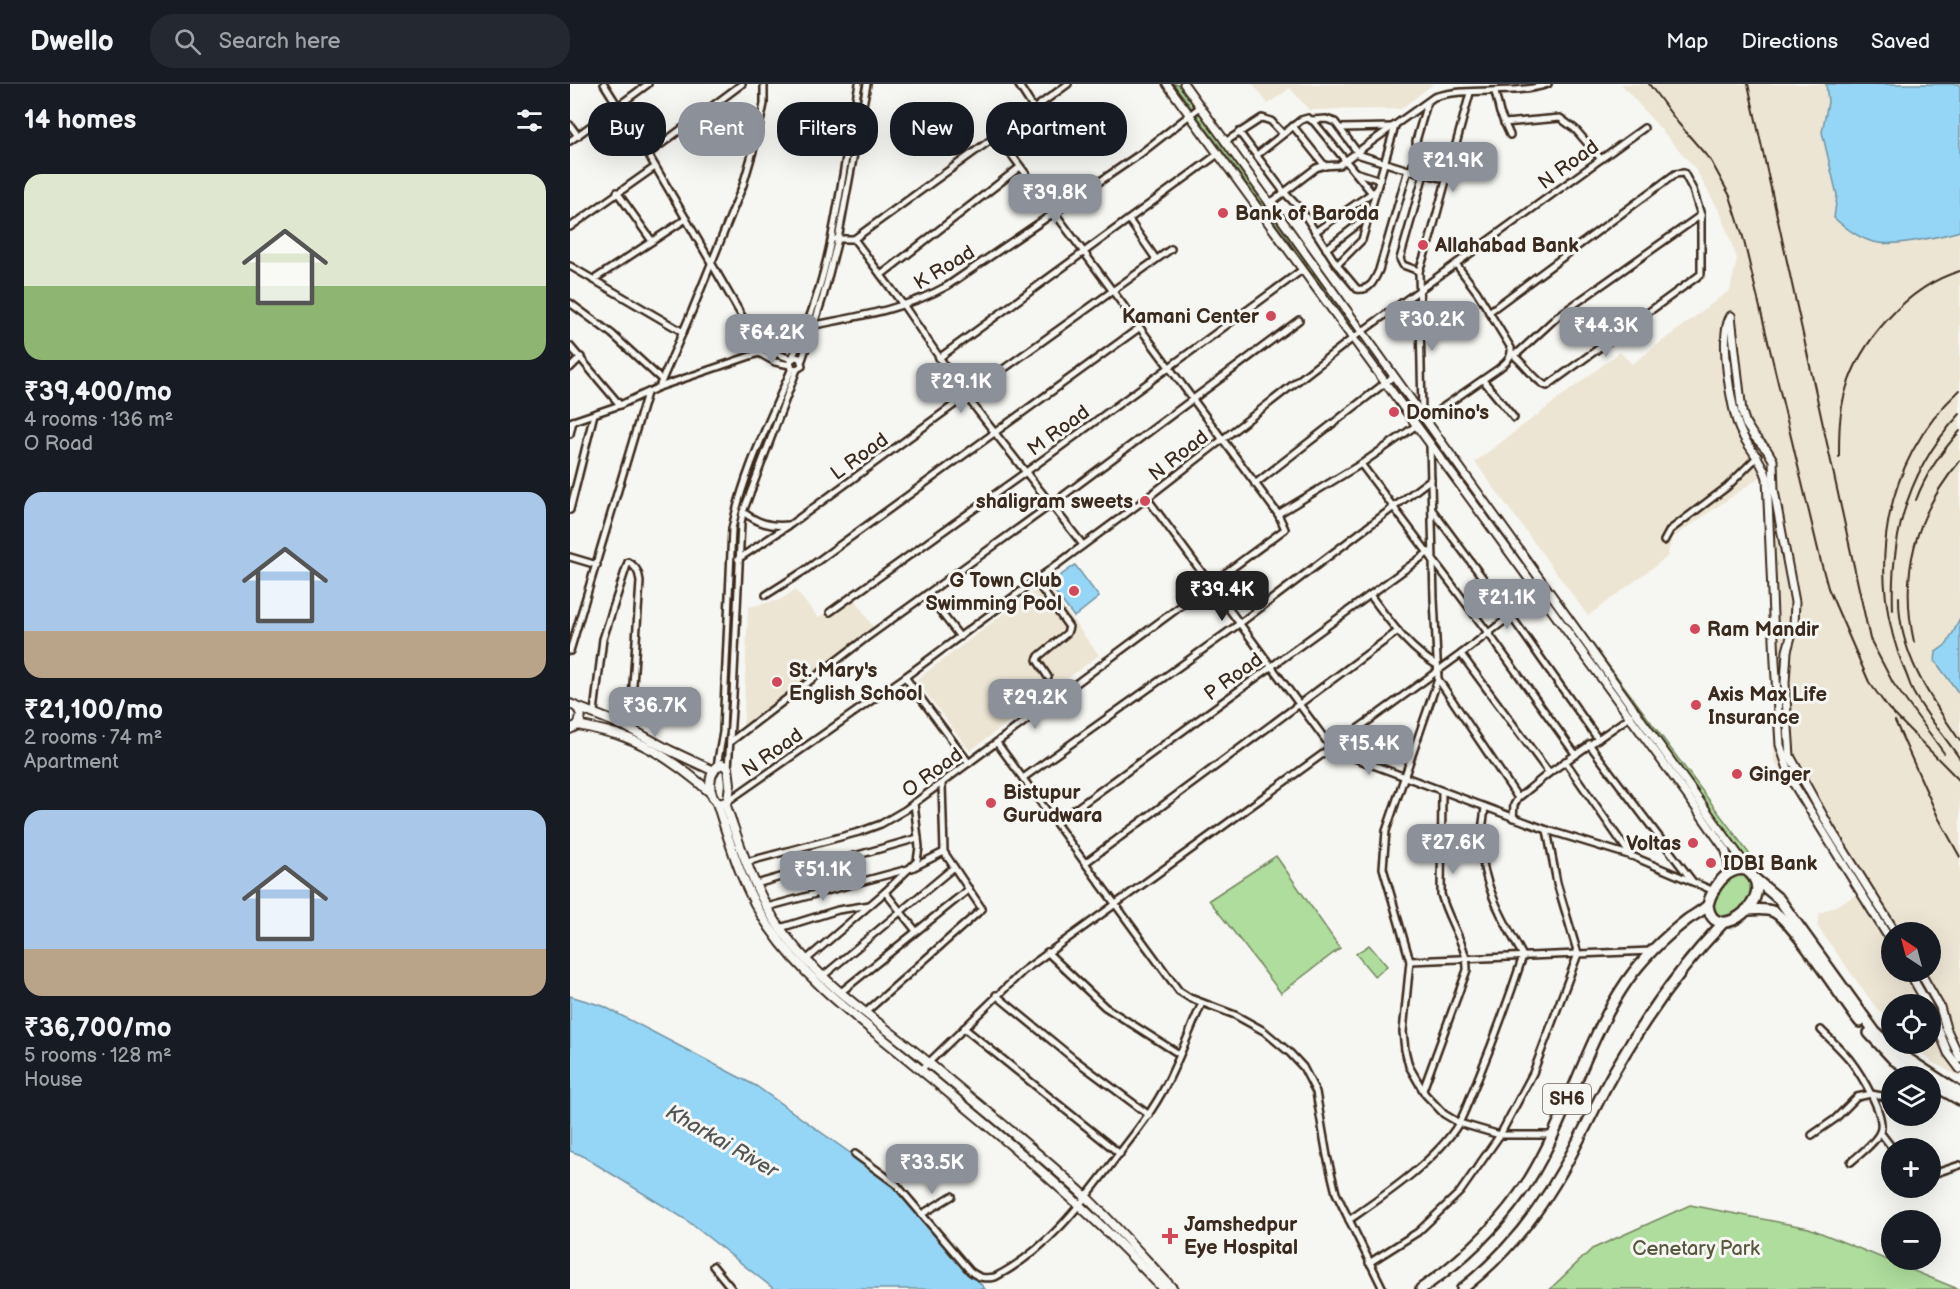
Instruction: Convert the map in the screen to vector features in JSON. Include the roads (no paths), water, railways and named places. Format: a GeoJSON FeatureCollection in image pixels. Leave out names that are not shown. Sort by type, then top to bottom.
{"type":"FeatureCollection","features":[{"type":"Feature","properties":{"kind":"main road"},"geometry":{"type":"LineString","coordinates":[[573,706],[594,712],[669,750],[715,768]]}},
{"type":"Feature","properties":{"kind":"main road"},"geometry":{"type":"LineString","coordinates":[[573,706],[580,712],[581,719],[574,727]]}},
{"type":"Feature","properties":{"kind":"main road"},"geometry":{"type":"LineString","coordinates":[[574,727],[620,735],[633,741],[660,755],[723,802],[766,907],[806,960],[1086,1198],[1173,1289]]}},
{"type":"Feature","properties":{"kind":"main road"},"geometry":{"type":"LineString","coordinates":[[711,793],[711,778],[715,768],[722,764],[728,768],[730,784],[723,802],[742,877],[755,905],[788,953],[841,1004],[1033,1162],[1080,1205],[1162,1288]]}},
{"type":"Feature","properties":{"kind":"main road"},"geometry":{"type":"LineString","coordinates":[[1723,923],[1713,918],[1708,905],[1714,891],[1729,872],[1741,869],[1779,899],[1875,1032],[1896,1051],[1960,1093]]}},
{"type":"Feature","properties":{"kind":"main road"},"geometry":{"type":"LineString","coordinates":[[1746,910],[1756,894],[1753,877]]}},
{"type":"Feature","properties":{"kind":"main road","name":"SH6"},"geometry":{"type":"LineString","coordinates":[[1421,1289],[1450,1267],[1493,1227],[1528,1180],[1552,1135],[1594,1037],[1629,978],[1653,951],[1687,920],[1708,905]]}},
{"type":"Feature","properties":{"kind":"main road"},"geometry":{"type":"LineString","coordinates":[[1746,910],[1767,910],[1781,916],[1869,1033],[1894,1060],[1903,1066]]}},
{"type":"Feature","properties":{"kind":"main road","name":"SH6"},"geometry":{"type":"LineString","coordinates":[[1462,1289],[1484,1272],[1534,1216],[1557,1180],[1614,1072],[1649,1013],[1691,958],[1723,923],[1733,920],[1746,910]]}},
{"type":"Feature","properties":{"kind":"main road"},"geometry":{"type":"LineString","coordinates":[[1941,1089],[1960,1100]]}},
{"type":"Feature","properties":{"kind":"street"},"geometry":{"type":"LineString","coordinates":[[604,84],[616,102]]}},
{"type":"Feature","properties":{"kind":"street"},"geometry":{"type":"LineString","coordinates":[[624,102],[648,84]]}},
{"type":"Feature","properties":{"kind":"street"},"geometry":{"type":"LineString","coordinates":[[666,141],[742,84]]}},
{"type":"Feature","properties":{"kind":"street"},"geometry":{"type":"LineString","coordinates":[[659,387],[743,185],[764,104],[764,84]]}},
{"type":"Feature","properties":{"kind":"street"},"geometry":{"type":"LineString","coordinates":[[715,768],[723,732],[732,529],[736,508],[810,320],[831,239],[860,84]]}},
{"type":"Feature","properties":{"kind":"street"},"geometry":{"type":"LineString","coordinates":[[649,156],[747,325],[758,351],[775,362],[802,366],[838,239],[867,84]]}},
{"type":"Feature","properties":{"kind":"street"},"geometry":{"type":"LineString","coordinates":[[1018,84],[1030,102]]}},
{"type":"Feature","properties":{"kind":"street"},"geometry":{"type":"LineString","coordinates":[[1044,102],[1068,84]]}},
{"type":"Feature","properties":{"kind":"street"},"geometry":{"type":"LineString","coordinates":[[1167,84],[1540,594],[1753,877]]}},
{"type":"Feature","properties":{"kind":"street"},"geometry":{"type":"LineString","coordinates":[[1184,84],[1547,588],[1725,849],[1729,872]]}},
{"type":"Feature","properties":{"kind":"street"},"geometry":{"type":"LineString","coordinates":[[1269,204],[1316,168],[1345,162],[1428,101],[1442,95],[1495,92],[1548,84]]}},
{"type":"Feature","properties":{"kind":"street"},"geometry":{"type":"LineString","coordinates":[[1495,92],[1496,102],[1510,135]]}},
{"type":"Feature","properties":{"kind":"street"},"geometry":{"type":"LineString","coordinates":[[1424,416],[1419,270],[1430,239],[1470,93]]}},
{"type":"Feature","properties":{"kind":"street"},"geometry":{"type":"LineString","coordinates":[[1239,132],[1284,192],[1302,211],[1337,265],[1357,289],[1363,290],[1374,282],[1379,270],[1409,170],[1417,152],[1416,141],[1428,101]]}},
{"type":"Feature","properties":{"kind":"street","name":"K Road"},"geometry":{"type":"LineString","coordinates":[[815,326],[904,306],[947,286],[1140,154],[1200,107]]}},
{"type":"Feature","properties":{"kind":"street"},"geometry":{"type":"LineString","coordinates":[[1225,142],[1262,118],[1271,121],[1283,134]]}},
{"type":"Feature","properties":{"kind":"street"},"geometry":{"type":"LineString","coordinates":[[1257,155],[1305,118],[1331,120],[1340,128],[1357,153],[1384,163],[1445,179]]}},
{"type":"Feature","properties":{"kind":"street"},"geometry":{"type":"LineString","coordinates":[[1504,123],[1560,118],[1575,129],[1601,159]]}},
{"type":"Feature","properties":{"kind":"street"},"geometry":{"type":"LineString","coordinates":[[1311,120],[1345,162],[1375,192]]}},
{"type":"Feature","properties":{"kind":"street"},"geometry":{"type":"LineString","coordinates":[[570,125],[578,136]]}},
{"type":"Feature","properties":{"kind":"street"},"geometry":{"type":"LineString","coordinates":[[1293,126],[1325,166]]}},
{"type":"Feature","properties":{"kind":"street"},"geometry":{"type":"LineString","coordinates":[[1340,128],[1394,126]]}},
{"type":"Feature","properties":{"kind":"street"},"geometry":{"type":"LineString","coordinates":[[1337,265],[1362,240],[1394,126]]}},
{"type":"Feature","properties":{"kind":"street","name":"N Road"},"geometry":{"type":"LineString","coordinates":[[723,802],[960,637],[1147,498],[1361,331],[1420,291],[1644,128]]}},
{"type":"Feature","properties":{"kind":"street"},"geometry":{"type":"LineString","coordinates":[[570,141],[588,129]]}},
{"type":"Feature","properties":{"kind":"street"},"geometry":{"type":"LineString","coordinates":[[831,239],[854,238],[986,143]]}},
{"type":"Feature","properties":{"kind":"street"},"geometry":{"type":"LineString","coordinates":[[939,358],[1218,154]]}},
{"type":"Feature","properties":{"kind":"street"},"geometry":{"type":"LineString","coordinates":[[1012,156],[1278,514],[1361,464],[1417,425]]}},
{"type":"Feature","properties":{"kind":"street"},"geometry":{"type":"LineString","coordinates":[[570,226],[655,167]]}},
{"type":"Feature","properties":{"kind":"street"},"geometry":{"type":"LineString","coordinates":[[881,275],[1020,167]]}},
{"type":"Feature","properties":{"kind":"street"},"geometry":{"type":"LineString","coordinates":[[1354,172],[1380,180]]}},
{"type":"Feature","properties":{"kind":"street"},"geometry":{"type":"LineString","coordinates":[[1456,264],[1489,312],[1511,348],[1512,354],[1543,385],[1553,383],[1701,274],[1701,215],[1693,190],[1684,173],[1675,174],[1489,312]]}},
{"type":"Feature","properties":{"kind":"street"},"geometry":{"type":"LineString","coordinates":[[1419,270],[1404,265],[1400,259],[1424,174]]}},
{"type":"Feature","properties":{"kind":"street"},"geometry":{"type":"LineString","coordinates":[[617,192],[652,241]]}},
{"type":"Feature","properties":{"kind":"street"},"geometry":{"type":"LineString","coordinates":[[1315,232],[1375,192]]}},
{"type":"Feature","properties":{"kind":"street"},"geometry":{"type":"LineString","coordinates":[[1326,249],[1370,215]]}},
{"type":"Feature","properties":{"kind":"street"},"geometry":{"type":"LineString","coordinates":[[1424,416],[1483,380],[1558,316],[1701,215]]}},
{"type":"Feature","properties":{"kind":"street"},"geometry":{"type":"LineString","coordinates":[[593,280],[686,219]]}},
{"type":"Feature","properties":{"kind":"street"},"geometry":{"type":"LineString","coordinates":[[1129,220],[1156,259]]}},
{"type":"Feature","properties":{"kind":"street"},"geometry":{"type":"LineString","coordinates":[[854,238],[966,396],[1083,545]]}},
{"type":"Feature","properties":{"kind":"street","name":"L Road"},"geometry":{"type":"LineString","coordinates":[[738,559],[791,524],[1171,249]]}},
{"type":"Feature","properties":{"kind":"street"},"geometry":{"type":"LineString","coordinates":[[570,266],[683,332]]}},
{"type":"Feature","properties":{"kind":"street","name":"M Road"},"geometry":{"type":"LineString","coordinates":[[830,612],[1302,270]]}},
{"type":"Feature","properties":{"kind":"street"},"geometry":{"type":"LineString","coordinates":[[570,303],[612,334],[662,380]]}},
{"type":"Feature","properties":{"kind":"street"},"geometry":{"type":"LineString","coordinates":[[1881,925],[1792,781],[1780,745],[1774,663],[1767,478],[1758,456],[1740,431],[1730,387],[1725,334],[1727,322],[1731,316],[1742,412],[1753,435],[1773,460],[1778,512],[1796,602],[1794,626],[1787,651],[1785,683],[1790,756],[1830,828],[1889,922]]}},
{"type":"Feature","properties":{"kind":"street"},"geometry":{"type":"LineString","coordinates":[[730,742],[927,594],[1299,321]]}},
{"type":"Feature","properties":{"kind":"street"},"geometry":{"type":"LineString","coordinates":[[766,595],[804,571],[1139,328]]}},
{"type":"Feature","properties":{"kind":"street"},"geometry":{"type":"LineString","coordinates":[[570,346],[620,405]]}},
{"type":"Feature","properties":{"kind":"street"},"geometry":{"type":"LineString","coordinates":[[570,434],[572,421],[620,405],[659,387],[758,351]]}},
{"type":"Feature","properties":{"kind":"street"},"geometry":{"type":"LineString","coordinates":[[570,368],[581,357]]}},
{"type":"Feature","properties":{"kind":"street"},"geometry":{"type":"LineString","coordinates":[[728,768],[738,559],[743,512],[792,364],[798,357],[802,360]]}},
{"type":"Feature","properties":{"kind":"street"},"geometry":{"type":"LineString","coordinates":[[1255,484],[1394,376]]}},
{"type":"Feature","properties":{"kind":"street"},"geometry":{"type":"LineString","coordinates":[[1483,380],[1514,418]]}},
{"type":"Feature","properties":{"kind":"street"},"geometry":{"type":"LineString","coordinates":[[570,651],[647,393]]}},
{"type":"Feature","properties":{"kind":"street"},"geometry":{"type":"LineString","coordinates":[[570,510],[594,414]]}},
{"type":"Feature","properties":{"kind":"street"},"geometry":{"type":"LineString","coordinates":[[1430,443],[1438,679],[1386,831],[1383,868],[1410,961],[1403,1032],[1409,1066],[1423,1090],[1444,1114],[1459,1123],[1500,1135],[1552,1135]]}},
{"type":"Feature","properties":{"kind":"street"},"geometry":{"type":"LineString","coordinates":[[1664,541],[1670,530],[1727,487],[1758,456]]}},
{"type":"Feature","properties":{"kind":"street"},"geometry":{"type":"LineString","coordinates":[[1361,464],[1429,552],[1576,754]]}},
{"type":"Feature","properties":{"kind":"street"},"geometry":{"type":"LineString","coordinates":[[1023,778],[1239,624],[1431,479]]}},
{"type":"Feature","properties":{"kind":"street"},"geometry":{"type":"LineString","coordinates":[[1147,498],[1331,748],[1513,818],[1632,856],[1714,891]]}},
{"type":"Feature","properties":{"kind":"street"},"geometry":{"type":"LineString","coordinates":[[1432,510],[1598,738]]}},
{"type":"Feature","properties":{"kind":"street"},"geometry":{"type":"LineString","coordinates":[[743,512],[765,525],[791,524]]}},
{"type":"Feature","properties":{"kind":"street","name":"O Road"},"geometry":{"type":"LineString","coordinates":[[746,862],[859,832],[881,824],[914,804],[1285,529],[1278,514]]}},
{"type":"Feature","properties":{"kind":"street","name":"P Road"},"geometry":{"type":"LineString","coordinates":[[1056,823],[1429,552]]}},
{"type":"Feature","properties":{"kind":"street"},"geometry":{"type":"LineString","coordinates":[[570,557],[597,565]]}},
{"type":"Feature","properties":{"kind":"street"},"geometry":{"type":"LineString","coordinates":[[594,712],[603,639],[628,562],[639,573],[640,582],[630,729]]}},
{"type":"Feature","properties":{"kind":"street"},"geometry":{"type":"LineString","coordinates":[[1036,580],[1070,627],[1067,633],[1037,660],[1048,677]]}},
{"type":"Feature","properties":{"kind":"street"},"geometry":{"type":"LineString","coordinates":[[921,1070],[996,995],[1047,952],[1115,906],[1437,668],[1489,634],[1547,588]]}},
{"type":"Feature","properties":{"kind":"street"},"geometry":{"type":"LineString","coordinates":[[927,594],[960,637]]}},
{"type":"Feature","properties":{"kind":"street"},"geometry":{"type":"LineString","coordinates":[[1370,595],[1415,650],[1437,668]]}},
{"type":"Feature","properties":{"kind":"street"},"geometry":{"type":"LineString","coordinates":[[1085,863],[1398,631]]}},
{"type":"Feature","properties":{"kind":"street"},"geometry":{"type":"LineString","coordinates":[[1461,654],[1549,773]]}},
{"type":"Feature","properties":{"kind":"street"},"geometry":{"type":"LineString","coordinates":[[905,677],[969,763]]}},
{"type":"Feature","properties":{"kind":"street"},"geometry":{"type":"LineString","coordinates":[[1438,679],[1518,798]]}},
{"type":"Feature","properties":{"kind":"street"},"geometry":{"type":"LineString","coordinates":[[1513,818],[1514,805],[1518,798],[1565,761],[1632,715]]}},
{"type":"Feature","properties":{"kind":"street"},"geometry":{"type":"LineString","coordinates":[[997,743],[1174,986],[1190,998],[1235,1015],[1264,1030],[1302,1067],[1316,1092],[1332,1179],[1349,1220],[1383,1289]]}},
{"type":"Feature","properties":{"kind":"street"},"geometry":{"type":"LineString","coordinates":[[1589,744],[1694,884]]}},
{"type":"Feature","properties":{"kind":"street"},"geometry":{"type":"LineString","coordinates":[[1565,761],[1632,856]]}},
{"type":"Feature","properties":{"kind":"street"},"geometry":{"type":"LineString","coordinates":[[1792,781],[1800,775]]}},
{"type":"Feature","properties":{"kind":"street"},"geometry":{"type":"LineString","coordinates":[[866,1012],[982,909],[944,852],[942,784]]}},
{"type":"Feature","properties":{"kind":"street"},"geometry":{"type":"LineString","coordinates":[[1423,1090],[1467,970],[1467,958],[1445,910],[1441,894],[1442,791]]}},
{"type":"Feature","properties":{"kind":"street"},"geometry":{"type":"LineString","coordinates":[[806,960],[912,868],[917,861],[919,854],[914,804]]}},
{"type":"Feature","properties":{"kind":"street"},"geometry":{"type":"LineString","coordinates":[[1349,1220],[1416,1169],[1459,1123],[1491,1048],[1523,956],[1499,911],[1485,869],[1481,844],[1485,807]]}},
{"type":"Feature","properties":{"kind":"street"},"geometry":{"type":"LineString","coordinates":[[1369,1263],[1418,1232],[1465,1187],[1500,1135],[1533,1073],[1578,954],[1557,883],[1547,830]]}},
{"type":"Feature","properties":{"kind":"street"},"geometry":{"type":"LineString","coordinates":[[756,884],[918,838]]}},
{"type":"Feature","properties":{"kind":"street"},"geometry":{"type":"LineString","coordinates":[[766,907],[912,868],[944,852]]}},
{"type":"Feature","properties":{"kind":"street"},"geometry":{"type":"LineString","coordinates":[[823,976],[953,868]]}},
{"type":"Feature","properties":{"kind":"street"},"geometry":{"type":"LineString","coordinates":[[841,992],[969,889]]}},
{"type":"Feature","properties":{"kind":"street"},"geometry":{"type":"LineString","coordinates":[[885,892],[915,931]]}},
{"type":"Feature","properties":{"kind":"street"},"geometry":{"type":"LineString","coordinates":[[780,928],[838,910],[871,904]]}},
{"type":"Feature","properties":{"kind":"street"},"geometry":{"type":"LineString","coordinates":[[1410,961],[1653,951]]}},
{"type":"Feature","properties":{"kind":"street"},"geometry":{"type":"LineString","coordinates":[[1047,952],[1105,1008],[1179,1054]]}},
{"type":"Feature","properties":{"kind":"street"},"geometry":{"type":"LineString","coordinates":[[1926,982],[1940,1007],[1951,1050],[1960,1058]]}},
{"type":"Feature","properties":{"kind":"street"},"geometry":{"type":"LineString","coordinates":[[996,995],[1074,1059],[1149,1115]]}},
{"type":"Feature","properties":{"kind":"street"},"geometry":{"type":"LineString","coordinates":[[855,1154],[896,1184],[970,1271],[978,1277],[987,1279],[1003,1274],[1046,1242],[1072,1216],[1149,1115],[1167,1084],[1202,1003]]}},
{"type":"Feature","properties":{"kind":"street"},"geometry":{"type":"LineString","coordinates":[[964,1028],[1120,1154]]}},
{"type":"Feature","properties":{"kind":"street"},"geometry":{"type":"LineString","coordinates":[[1821,1030],[1851,1061],[1871,1094],[1881,1120],[1880,1132],[1851,1162]]}},
{"type":"Feature","properties":{"kind":"street"},"geometry":{"type":"LineString","coordinates":[[1941,1031],[1960,1069]]}},
{"type":"Feature","properties":{"kind":"street"},"geometry":{"type":"LineString","coordinates":[[1812,1135],[1835,1119],[1857,1097],[1871,1094],[1881,1096]]}},
{"type":"Feature","properties":{"kind":"street"},"geometry":{"type":"LineString","coordinates":[[1880,1132],[1885,1138]]}},
{"type":"Feature","properties":{"kind":"street"},"geometry":{"type":"LineString","coordinates":[[1941,1171],[1960,1165]]}},
{"type":"Feature","properties":{"kind":"street"},"geometry":{"type":"LineString","coordinates":[[922,1214],[952,1196]]}},
{"type":"Feature","properties":{"kind":"street"},"geometry":{"type":"LineString","coordinates":[[713,1266],[732,1289]]}},
{"type":"Feature","properties":{"kind":"water"},"geometry":{"type":"Polygon","coordinates":[[[1826,84],[1960,84],[1960,231],[1932,238],[1887,244],[1861,237],[1834,218],[1837,195],[1822,132],[1828,102],[1826,84]]]}},
{"type":"Feature","properties":{"kind":"water","name":"G Town Club Swimming Pool"},"geometry":{"type":"Polygon","coordinates":[[[1075,565],[1099,597],[1074,617],[1049,584],[1075,565]]]}},
{"type":"Feature","properties":{"kind":"water"},"geometry":{"type":"Polygon","coordinates":[[[1960,619],[1960,695],[1935,661],[1936,652],[1947,644],[1960,619]]]}},
{"type":"Feature","properties":{"kind":"water","name":"Kharkai River"},"geometry":{"type":"Polygon","coordinates":[[[570,996],[603,1006],[756,1086],[895,1185],[985,1289],[774,1289],[685,1219],[581,1155],[570,1151],[570,996]]]}},
{"type":"Feature","properties":{"kind":"railway"},"geometry":{"type":"LineString","coordinates":[[1649,84],[1678,123],[1711,161],[1730,196],[1743,237],[1828,588],[1869,682],[1888,708],[1960,781]]}},
{"type":"Feature","properties":{"kind":"railway"},"geometry":{"type":"LineString","coordinates":[[1748,84],[1870,639],[1893,683],[1944,753]]}},
{"type":"Feature","properties":{"kind":"railway"},"geometry":{"type":"LineString","coordinates":[[1839,457],[1840,425],[1845,393],[1852,374],[1874,336],[1888,318],[1922,289],[1941,278],[1960,271]]}},
{"type":"Feature","properties":{"kind":"railway"},"geometry":{"type":"LineString","coordinates":[[1960,390],[1934,419],[1913,450],[1898,485],[1888,522],[1884,559],[1886,597],[1893,635],[1911,687],[1960,759]]}},
{"type":"Feature","properties":{"kind":"railway"},"geometry":{"type":"LineString","coordinates":[[1893,610],[1895,556],[1906,505],[1928,457],[1942,435],[1960,414]]}},
{"type":"Feature","properties":{"kind":"railway"},"geometry":{"type":"LineString","coordinates":[[1916,500],[1935,463],[1960,431]]}},
{"type":"Feature","properties":{"kind":"railway"},"geometry":{"type":"LineString","coordinates":[[1914,642],[1909,592],[1914,546],[1932,502],[1944,481],[1960,461]]}},
{"type":"Feature","properties":{"kind":"railway"},"geometry":{"type":"LineString","coordinates":[[1899,597],[1904,637],[1918,674],[1960,741]]}},
{"type":"Feature","properties":{"kind":"railway"},"geometry":{"type":"LineString","coordinates":[[1895,721],[1938,817],[1960,857]]}},
{"type":"Feature","properties":{"kind":"place","name":"Bank of Baroda"},"geometry":{"type":"Point","coordinates":[1223,213]}},
{"type":"Feature","properties":{"kind":"place","name":"Allahabad Bank"},"geometry":{"type":"Point","coordinates":[1423,245]}},
{"type":"Feature","properties":{"kind":"place","name":"Kamani Center"},"geometry":{"type":"Point","coordinates":[1271,316]}},
{"type":"Feature","properties":{"kind":"place","name":"Domino's"},"geometry":{"type":"Point","coordinates":[1394,412]}},
{"type":"Feature","properties":{"kind":"place","name":"shaligram sweets"},"geometry":{"type":"Point","coordinates":[1145,501]}},
{"type":"Feature","properties":{"kind":"place","name":"G Town Club Swimming Pool"},"geometry":{"type":"Point","coordinates":[1074,591]}},
{"type":"Feature","properties":{"kind":"place","name":"Ram Mandir"},"geometry":{"type":"Point","coordinates":[1695,629]}},
{"type":"Feature","properties":{"kind":"place","name":"St. Mary's English School"},"geometry":{"type":"Point","coordinates":[777,682]}},
{"type":"Feature","properties":{"kind":"place","name":"Axis Max Life Insurance"},"geometry":{"type":"Point","coordinates":[1696,705]}},
{"type":"Feature","properties":{"kind":"place","name":"Ginger"},"geometry":{"type":"Point","coordinates":[1737,774]}},
{"type":"Feature","properties":{"kind":"place","name":"Bistupur Gurudwara"},"geometry":{"type":"Point","coordinates":[991,803]}},
{"type":"Feature","properties":{"kind":"place","name":"Voltas"},"geometry":{"type":"Point","coordinates":[1693,843]}},
{"type":"Feature","properties":{"kind":"place","name":"IDBI Bank"},"geometry":{"type":"Point","coordinates":[1711,863]}},
{"type":"Feature","properties":{"kind":"place","name":"Jamshedpur Eye Hospital"},"geometry":{"type":"Point","coordinates":[1170,1236]}},
{"type":"Feature","properties":{"kind":"park label","name":"Cenetary Park"},"geometry":{"type":"Point","coordinates":[1696,1248]}}]}
